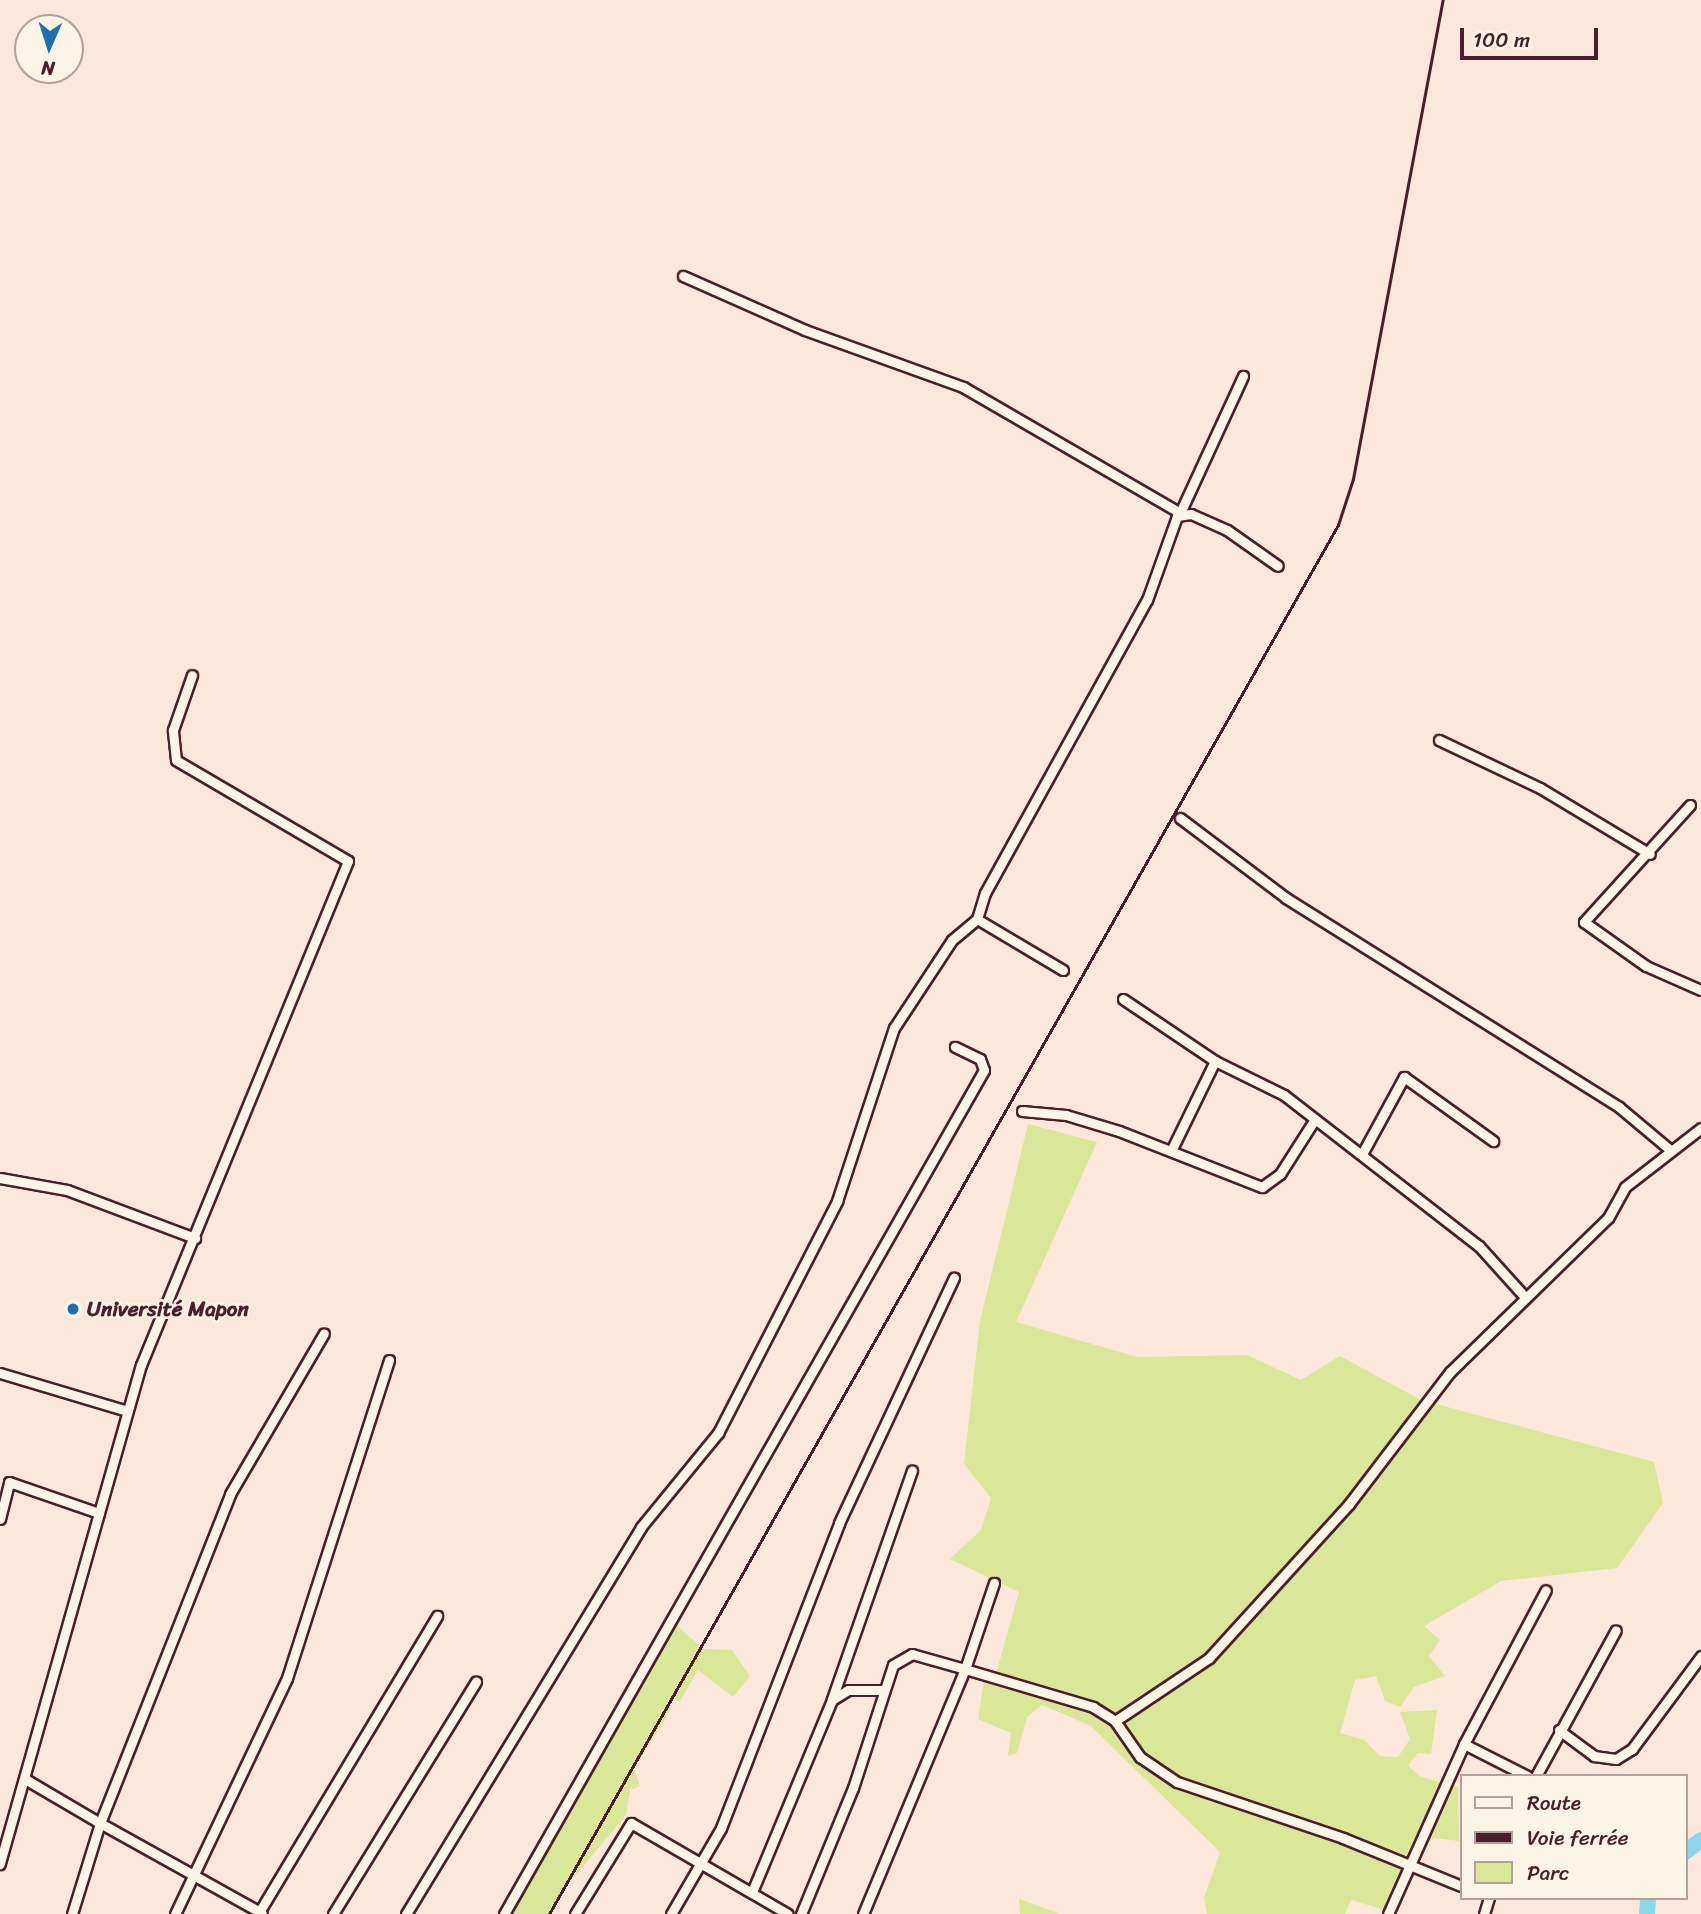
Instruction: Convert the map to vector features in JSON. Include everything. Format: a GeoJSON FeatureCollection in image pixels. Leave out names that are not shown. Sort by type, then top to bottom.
{"type":"FeatureCollection","features":[{"type":"Feature","properties":{"kind":"street"},"geometry":{"type":"LineString","coordinates":[[683,276],[805,330],[963,387],[1180,513],[1227,530],[1278,566]]}},
{"type":"Feature","properties":{"kind":"street"},"geometry":{"type":"LineString","coordinates":[[406,1914],[642,1527],[718,1433],[838,1201],[900,1016],[952,940],[977,919],[985,893],[1147,600],[1180,513],[1243,376]]}},
{"type":"Feature","properties":{"kind":"street"},"geometry":{"type":"LineString","coordinates":[[0,1864],[99,1513],[124,1410],[348,861],[176,760],[173,730],[192,675]]}},
{"type":"Feature","properties":{"kind":"street"},"geometry":{"type":"LineString","coordinates":[[1439,740],[1540,788],[1650,854]]}},
{"type":"Feature","properties":{"kind":"street"},"geometry":{"type":"LineString","coordinates":[[1690,805],[1650,854],[1584,922],[1646,966],[1701,990]]}},
{"type":"Feature","properties":{"kind":"street"},"geometry":{"type":"LineString","coordinates":[[1180,818],[1286,898],[1619,1107],[1669,1149]]}},
{"type":"Feature","properties":{"kind":"street"},"geometry":{"type":"LineString","coordinates":[[977,919],[1063,970]]}},
{"type":"Feature","properties":{"kind":"street"},"geometry":{"type":"LineString","coordinates":[[1123,999],[1215,1060],[1284,1095],[1486,1251],[1525,1297]]}},
{"type":"Feature","properties":{"kind":"street"},"geometry":{"type":"LineString","coordinates":[[504,1914],[985,1070],[980,1059],[955,1047]]}},
{"type":"Feature","properties":{"kind":"street"},"geometry":{"type":"LineString","coordinates":[[1172,1149],[1215,1060]]}},
{"type":"Feature","properties":{"kind":"street"},"geometry":{"type":"LineString","coordinates":[[1362,1154],[1404,1077],[1493,1141]]}},
{"type":"Feature","properties":{"kind":"street"},"geometry":{"type":"LineString","coordinates":[[1022,1111],[1066,1115],[1172,1149],[1265,1187],[1315,1119]]}},
{"type":"Feature","properties":{"kind":"street"},"geometry":{"type":"LineString","coordinates":[[1115,1721],[1209,1658],[1349,1504],[1450,1372],[1608,1218],[1625,1187],[1669,1149],[1701,1128]]}},
{"type":"Feature","properties":{"kind":"street"},"geometry":{"type":"LineString","coordinates":[[0,1178],[67,1190],[195,1238]]}},
{"type":"Feature","properties":{"kind":"street"},"geometry":{"type":"LineString","coordinates":[[671,1914],[703,1862],[839,1522],[954,1278]]}},
{"type":"Feature","properties":{"kind":"street"},"geometry":{"type":"LineString","coordinates":[[72,1914],[100,1823],[230,1494],[324,1333]]}},
{"type":"Feature","properties":{"kind":"street"},"geometry":{"type":"LineString","coordinates":[[175,1914],[287,1678],[389,1360]]}},
{"type":"Feature","properties":{"kind":"street"},"geometry":{"type":"LineString","coordinates":[[0,1373],[124,1410]]}},
{"type":"Feature","properties":{"kind":"street"},"geometry":{"type":"LineString","coordinates":[[752,1892],[832,1700],[912,1471]]}},
{"type":"Feature","properties":{"kind":"street"},"geometry":{"type":"LineString","coordinates":[[0,1518],[5,1480],[99,1513]]}},
{"type":"Feature","properties":{"kind":"street"},"geometry":{"type":"LineString","coordinates":[[863,1914],[965,1669],[994,1583]]}},
{"type":"Feature","properties":{"kind":"street"},"geometry":{"type":"LineString","coordinates":[[1388,1914],[1464,1744],[1546,1590]]}},
{"type":"Feature","properties":{"kind":"street"},"geometry":{"type":"LineString","coordinates":[[25,1780],[260,1913],[437,1616]]}},
{"type":"Feature","properties":{"kind":"street"},"geometry":{"type":"LineString","coordinates":[[1537,1774],[1616,1630]]}},
{"type":"Feature","properties":{"kind":"street"},"geometry":{"type":"LineString","coordinates":[[801,1914],[853,1787],[893,1665],[907,1654],[1093,1707],[1115,1721],[1140,1757],[1177,1782],[1343,1838],[1408,1869],[1460,1886]]}},
{"type":"Feature","properties":{"kind":"street"},"geometry":{"type":"LineString","coordinates":[[1559,1730],[1594,1756],[1616,1759],[1632,1749],[1701,1656]]}},
{"type":"Feature","properties":{"kind":"street"},"geometry":{"type":"LineString","coordinates":[[333,1914],[476,1682]]}},
{"type":"Feature","properties":{"kind":"street"},"geometry":{"type":"LineString","coordinates":[[832,1700],[848,1690],[883,1690]]}},
{"type":"Feature","properties":{"kind":"street"},"geometry":{"type":"LineString","coordinates":[[1464,1744],[1523,1774]]}},
{"type":"Feature","properties":{"kind":"street"},"geometry":{"type":"LineString","coordinates":[[575,1914],[631,1822],[788,1914]]}},
{"type":"Feature","properties":{"kind":"green space"},"geometry":{"type":"Polygon","coordinates":[[[1028,1124],[1097,1142],[1016,1322],[1137,1357],[1247,1355],[1301,1380],[1340,1356],[1421,1400],[1654,1462],[1663,1503],[1617,1568],[1501,1581],[1424,1626],[1440,1640],[1429,1656],[1445,1676],[1414,1687],[1400,1707],[1385,1701],[1376,1676],[1355,1680],[1340,1733],[1364,1740],[1380,1756],[1398,1757],[1410,1739],[1400,1712],[1437,1710],[1431,1754],[1418,1753],[1408,1765],[1419,1776],[1458,1787],[1459,1841],[1436,1838],[1414,1849],[1385,1910],[1351,1900],[1345,1914],[1207,1914],[1204,1898],[1220,1852],[1091,1726],[1042,1705],[1027,1717],[1017,1753],[1008,1756],[1011,1733],[978,1719],[984,1681],[996,1674],[1019,1592],[950,1559],[981,1530],[991,1498],[964,1464],[980,1321],[1028,1124]]]}},
{"type":"Feature","properties":{"kind":"green space"},"geometry":{"type":"Polygon","coordinates":[[[669,1618],[703,1649],[732,1650],[750,1676],[733,1697],[698,1670],[680,1701],[667,1700],[671,1709],[634,1769],[640,1786],[630,1790],[626,1815],[559,1895],[551,1914],[508,1914],[669,1618]]]}},
{"type":"Feature","properties":{"kind":"green space"},"geometry":{"type":"Polygon","coordinates":[[[1019,1899],[1060,1914],[1020,1914],[1019,1899]]]}},
{"type":"Feature","properties":{"kind":"waterway"},"geometry":{"type":"LineString","coordinates":[[1687,1850],[1701,1840]]}},
{"type":"Feature","properties":{"kind":"waterway"},"geometry":{"type":"LineString","coordinates":[[1647,1914],[1648,1900]]}},
{"type":"Feature","properties":{"kind":"railway"},"geometry":{"type":"LineString","coordinates":[[549,1914],[1338,525],[1353,479],[1443,0]]}},
{"type":"Feature","properties":{"kind":"place","name":"Université Mapon"},"geometry":{"type":"Point","coordinates":[73,1309]}}]}
